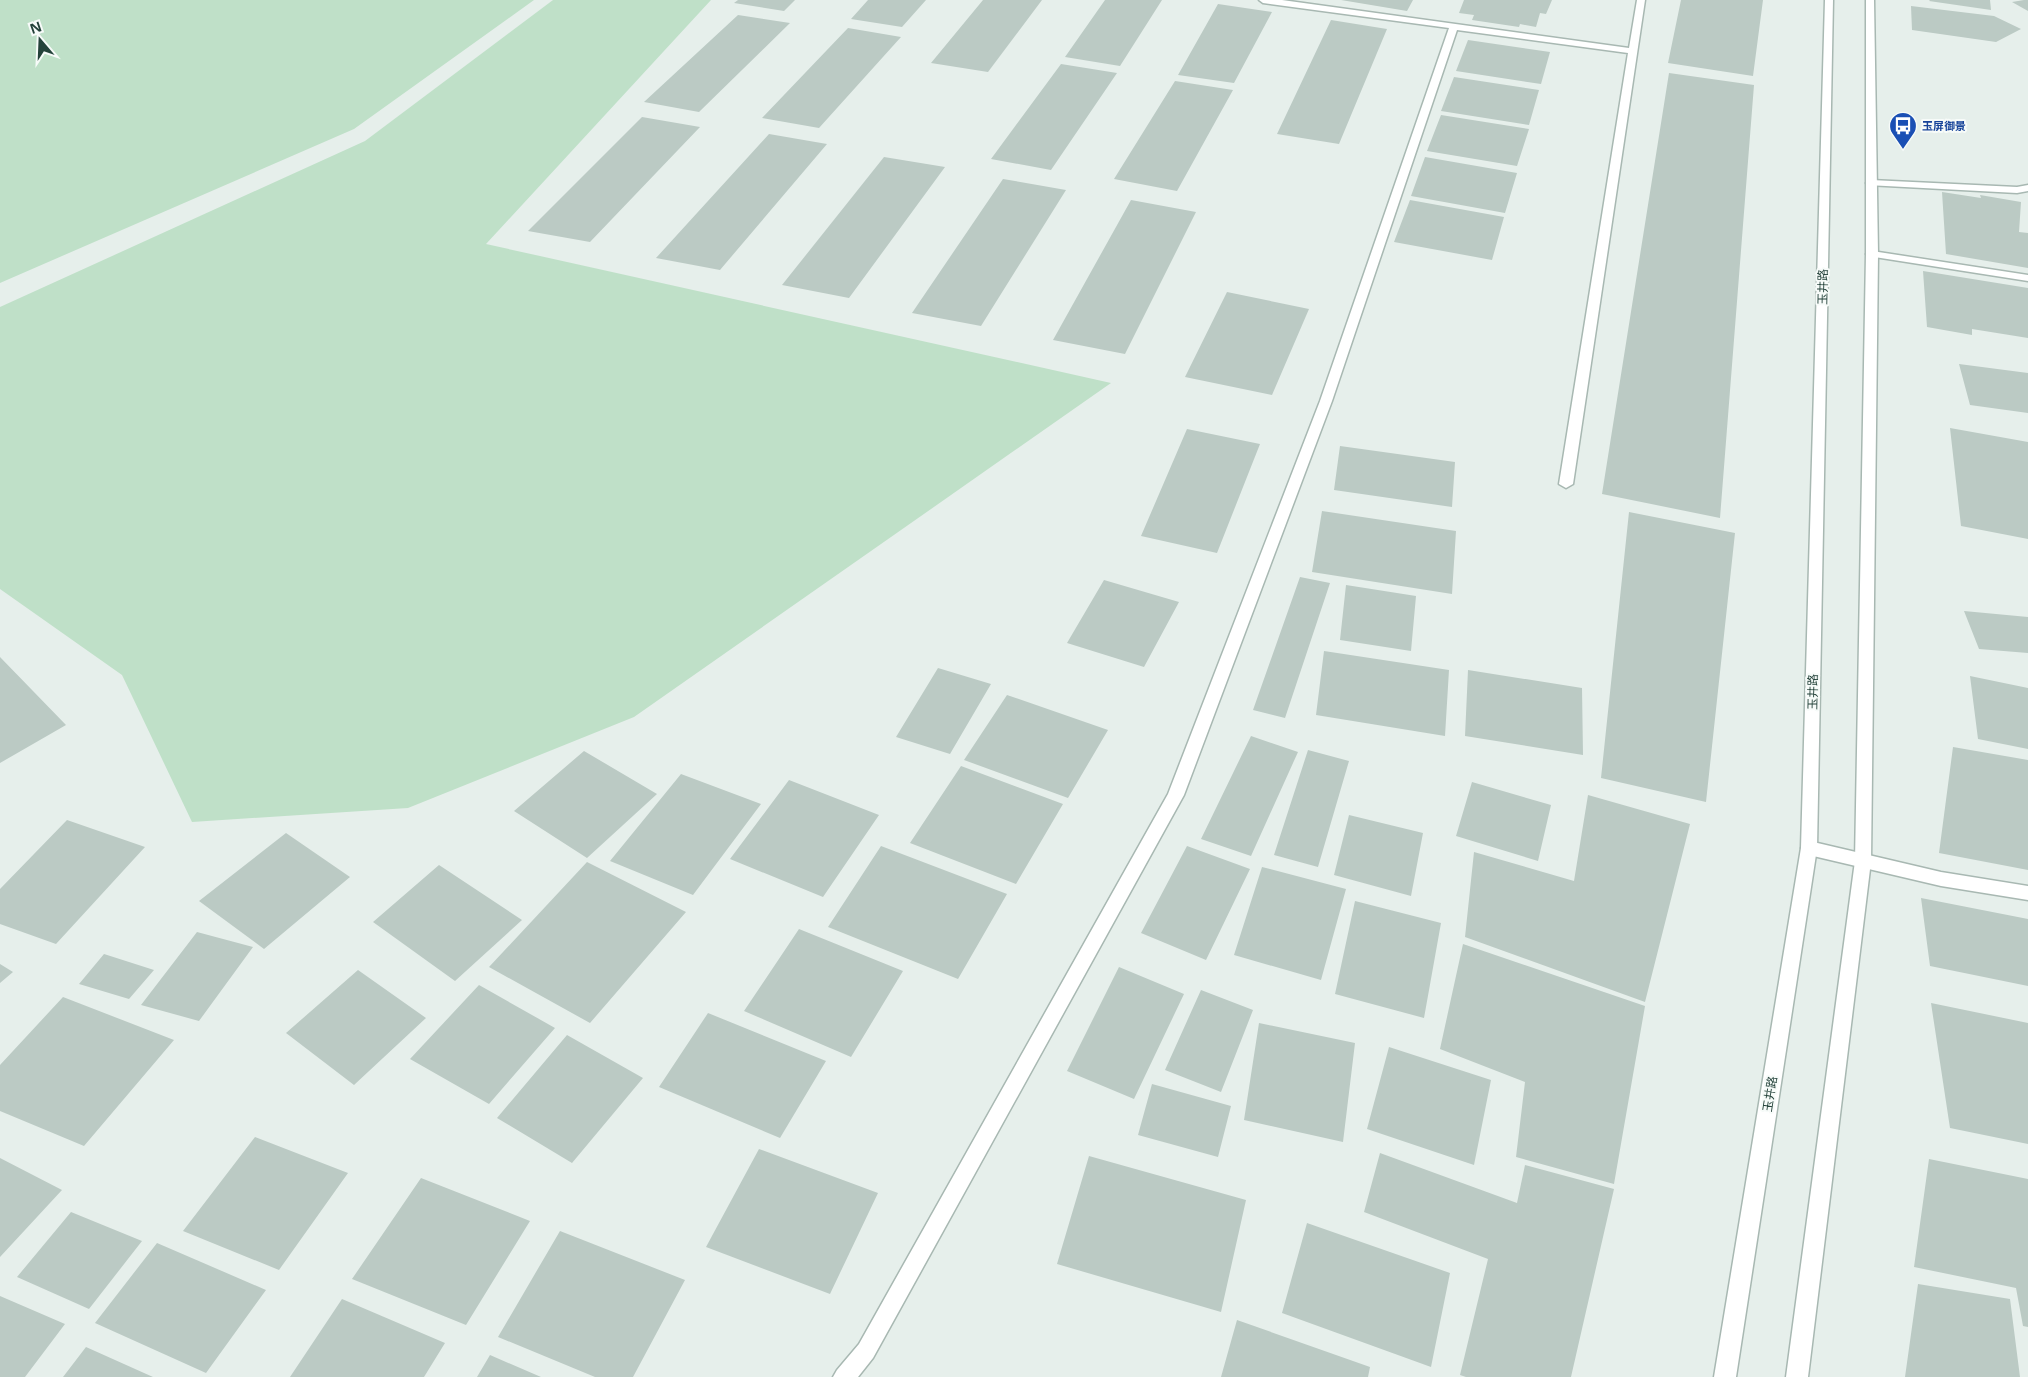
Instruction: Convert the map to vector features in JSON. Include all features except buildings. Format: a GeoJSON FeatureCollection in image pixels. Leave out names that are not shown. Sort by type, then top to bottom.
{"type":"FeatureCollection","features":[{"type":"Feature","properties":{"kind":"street"},"geometry":{"type":"LineString","coordinates":[[1263,0],[1311,3],[1454,26],[1633,51]]}},
{"type":"Feature","properties":{"kind":"street"},"geometry":{"type":"LineString","coordinates":[[1566,484],[1641,0]]}},
{"type":"Feature","properties":{"kind":"street","name":"玉井路"},"geometry":{"type":"LineString","coordinates":[[1725,1377],[1809,848],[1829,0]]}},
{"type":"Feature","properties":{"kind":"street"},"geometry":{"type":"LineString","coordinates":[[1797,1377],[1863,860],[1872,254],[1870,0]]}},
{"type":"Feature","properties":{"kind":"street"},"geometry":{"type":"LineString","coordinates":[[844,1377],[866,1351],[1176,795],[1326,401],[1454,26]]}},
{"type":"Feature","properties":{"kind":"street"},"geometry":{"type":"LineString","coordinates":[[1871,183],[2017,190],[2028,188]]}},
{"type":"Feature","properties":{"kind":"street"},"geometry":{"type":"LineString","coordinates":[[1872,254],[2028,278]]}},
{"type":"Feature","properties":{"kind":"street"},"geometry":{"type":"LineString","coordinates":[[1809,848],[1941,879],[2028,893]]}},
{"type":"Feature","properties":{"kind":"green space"},"geometry":{"type":"Polygon","coordinates":[[[0,0],[534,0],[354,129],[0,283],[0,0]]]}},
{"type":"Feature","properties":{"kind":"green space"},"geometry":{"type":"Polygon","coordinates":[[[553,0],[711,0],[486,244],[1111,383],[634,717],[408,808],[192,822],[122,675],[0,589],[0,307],[365,141],[553,0]]]}},
{"type":"Feature","properties":{"kind":"place","name":"玉屏御景"},"geometry":{"type":"Point","coordinates":[1903,150]}}]}
